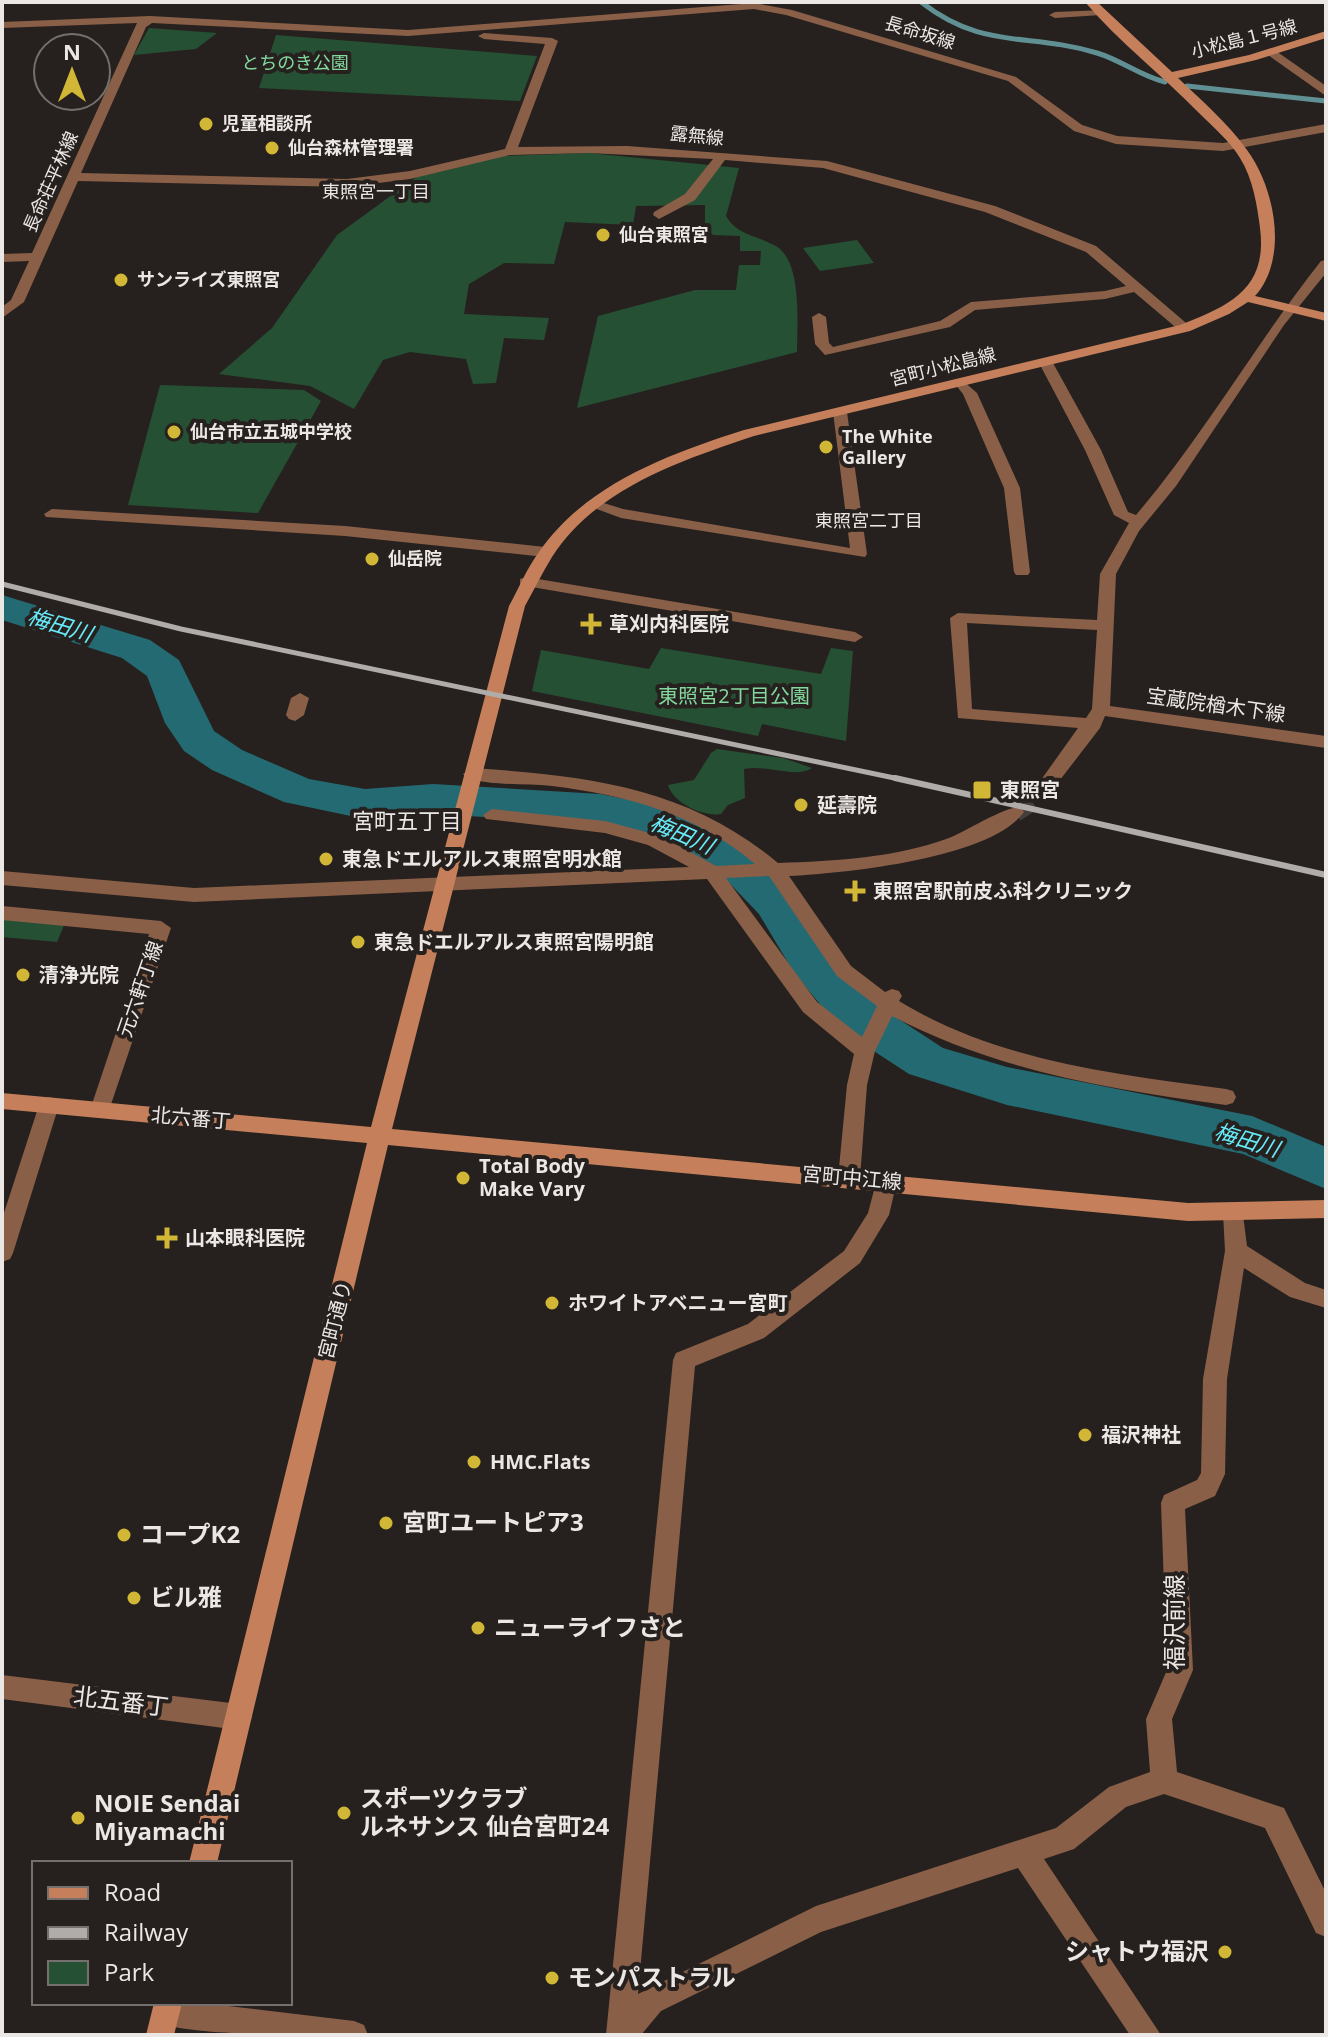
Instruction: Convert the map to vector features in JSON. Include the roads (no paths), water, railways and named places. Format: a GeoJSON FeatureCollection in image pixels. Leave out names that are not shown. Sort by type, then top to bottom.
{"type":"FeatureCollection","features":[{"type":"Feature","properties":{"kind":"street","name":"長命坂線"},"geometry":{"type":"LineString","coordinates":[[2,25],[102,18],[408,33],[735,6],[770,8],[1012,79],[1078,128],[1116,140],[1192,147],[1237,145],[1326,128]]}},
{"type":"Feature","properties":{"kind":"street"},"geometry":{"type":"LineString","coordinates":[[1055,15],[1096,7],[1170,76],[1237,145],[1253,171],[1268,232],[1267,264],[1259,284],[1248,298],[1326,317]]}},
{"type":"Feature","properties":{"kind":"street","name":"長命荘平林線"},"geometry":{"type":"LineString","coordinates":[[2,314],[17,302],[141,25],[150,19]]}},
{"type":"Feature","properties":{"kind":"street"},"geometry":{"type":"LineString","coordinates":[[408,33],[552,41],[510,151]]}},
{"type":"Feature","properties":{"kind":"street","name":"小松島１号線"},"geometry":{"type":"LineString","coordinates":[[1170,76],[1272,53],[1326,34]]}},
{"type":"Feature","properties":{"kind":"street"},"geometry":{"type":"LineString","coordinates":[[1272,53],[1326,92]]}},
{"type":"Feature","properties":{"kind":"street","name":"露無線"},"geometry":{"type":"LineString","coordinates":[[73,177],[347,183],[410,175],[510,151],[609,146],[823,164],[974,204],[1091,249],[1122,271],[1185,328]]}},
{"type":"Feature","properties":{"kind":"street"},"geometry":{"type":"LineString","coordinates":[[659,215],[690,197],[721,157]]}},
{"type":"Feature","properties":{"kind":"street"},"geometry":{"type":"LineString","coordinates":[[2,258],[37,257]]}},
{"type":"Feature","properties":{"kind":"street"},"geometry":{"type":"LineString","coordinates":[[1037,798],[1097,717],[1108,574],[1140,521],[1173,480],[1279,323],[1326,264]]}},
{"type":"Feature","properties":{"kind":"street"},"geometry":{"type":"LineString","coordinates":[[819,317],[822,344],[830,352],[945,324],[971,306],[1105,295],[1138,287]]}},
{"type":"Feature","properties":{"kind":"street","name":"宮町小松島線"},"geometry":{"type":"LineString","coordinates":[[472,776],[526,582],[545,552],[594,505],[638,475],[698,449],[1185,328],[1229,312],[1248,298]]}},
{"type":"Feature","properties":{"kind":"street"},"geometry":{"type":"LineString","coordinates":[[1046,363],[1093,450],[1122,515],[1140,521]]}},
{"type":"Feature","properties":{"kind":"street"},"geometry":{"type":"LineString","coordinates":[[962,384],[970,393],[1012,488],[1022,572]]}},
{"type":"Feature","properties":{"kind":"street"},"geometry":{"type":"LineString","coordinates":[[594,505],[621,513],[859,554],[840,412]]}},
{"type":"Feature","properties":{"kind":"street"},"geometry":{"type":"LineString","coordinates":[[52,514],[345,531],[545,552]]}},
{"type":"Feature","properties":{"kind":"street"},"geometry":{"type":"LineString","coordinates":[[526,582],[855,637]]}},
{"type":"Feature","properties":{"kind":"street","name":"宝蔵院楢木下線"},"geometry":{"type":"LineString","coordinates":[[1104,625],[958,618],[962,714],[1097,717],[1326,742]]}},
{"type":"Feature","properties":{"kind":"street"},"geometry":{"type":"LineString","coordinates":[[472,776],[560,782],[657,801],[720,831],[771,870],[851,980],[942,1033],[1017,1060],[1094,1080],[1226,1097]]}},
{"type":"Feature","properties":{"kind":"street","name":"宮町通り"},"geometry":{"type":"LineString","coordinates":[[203,1861],[380,1135],[447,886],[472,776]]}},
{"type":"Feature","properties":{"kind":"street"},"geometry":{"type":"LineString","coordinates":[[2,878],[194,895],[836,867],[903,859],[995,826],[1015,812]]}},
{"type":"Feature","properties":{"kind":"street"},"geometry":{"type":"LineString","coordinates":[[492,815],[605,827],[654,840],[714,871],[810,1007],[865,1050]]}},
{"type":"Feature","properties":{"kind":"street","name":"元六軒丁線"},"geometry":{"type":"LineString","coordinates":[[2,913],[161,928],[100,1110]]}},
{"type":"Feature","properties":{"kind":"street"},"geometry":{"type":"LineString","coordinates":[[849,1178],[857,1085],[865,1050],[892,996]]}},
{"type":"Feature","properties":{"kind":"street","name":"北六番丁"},"geometry":{"type":"LineString","coordinates":[[2,1101],[380,1135]]}},
{"type":"Feature","properties":{"kind":"street"},"geometry":{"type":"LineString","coordinates":[[2,1253],[49,1105]]}},
{"type":"Feature","properties":{"kind":"street","name":"宮町中江線"},"geometry":{"type":"LineString","coordinates":[[380,1135],[1188,1212],[1325,1210]]}},
{"type":"Feature","properties":{"kind":"street"},"geometry":{"type":"LineString","coordinates":[[621,2035],[684,1360],[756,1331],[852,1257],[878,1215],[886,1181]]}},
{"type":"Feature","properties":{"kind":"street","name":"福沢前線"},"geometry":{"type":"LineString","coordinates":[[1164,1781],[1159,1719],[1180,1670],[1173,1503],[1206,1488],[1213,1474],[1215,1379],[1236,1251],[1234,1213]]}},
{"type":"Feature","properties":{"kind":"street"},"geometry":{"type":"LineString","coordinates":[[1236,1251],[1298,1290],[1326,1299]]}},
{"type":"Feature","properties":{"kind":"street","name":"北五番丁"},"geometry":{"type":"LineString","coordinates":[[2,1687],[239,1717]]}},
{"type":"Feature","properties":{"kind":"street"},"geometry":{"type":"LineString","coordinates":[[621,2035],[651,2001],[816,1920],[1064,1839],[1118,1796],[1164,1781],[1274,1818],[1326,1923]]}},
{"type":"Feature","properties":{"kind":"street"},"geometry":{"type":"LineString","coordinates":[[1023,1852],[1147,2035]]}},
{"type":"Feature","properties":{"kind":"street"},"geometry":{"type":"LineString","coordinates":[[165,2017],[354,2035]]}},
{"type":"Feature","properties":{"kind":"waterway"},"geometry":{"type":"LineString","coordinates":[[921,2],[965,28],[1097,53],[1165,82]]}},
{"type":"Feature","properties":{"kind":"waterway"},"geometry":{"type":"LineString","coordinates":[[1187,86],[1326,101]]}},
{"type":"Feature","properties":{"kind":"waterway","name":"梅田川"},"geometry":{"type":"LineString","coordinates":[[2,607],[136,649],[165,669],[186,723],[199,741],[227,760],[299,792],[365,804],[433,799],[600,809],[655,819],[727,853],[775,903],[810,959],[857,1016],[926,1061],[1007,1086],[1252,1136],[1326,1169]]}},
{"type":"Feature","properties":{"kind":"tunnel"},"geometry":{"type":"LineString","coordinates":[[1015,812],[1037,798]]}},
{"type":"Feature","properties":{"kind":"railway"},"geometry":{"type":"LineString","coordinates":[[2,584],[181,629],[902,780]]}},
{"type":"Feature","properties":{"kind":"railway"},"geometry":{"type":"LineString","coordinates":[[895,778],[902,780]]}},
{"type":"Feature","properties":{"kind":"railway"},"geometry":{"type":"LineString","coordinates":[[902,780],[1326,875]]}},
{"type":"Feature","properties":{"kind":"place","name":"児童相談所"},"geometry":{"type":"Point","coordinates":[206,124]}},
{"type":"Feature","properties":{"kind":"place","name":"仙台森林管理署"},"geometry":{"type":"Point","coordinates":[272,148]}},
{"type":"Feature","properties":{"kind":"place","name":"仙台東照宮"},"geometry":{"type":"Point","coordinates":[603,235]}},
{"type":"Feature","properties":{"kind":"place","name":"サンライズ東照宮"},"geometry":{"type":"Point","coordinates":[121,280]}},
{"type":"Feature","properties":{"kind":"place","name":"仙台市立五城中学校"},"geometry":{"type":"Point","coordinates":[174,432]}},
{"type":"Feature","properties":{"kind":"place","name":"The White Gallery"},"geometry":{"type":"Point","coordinates":[826,447]}},
{"type":"Feature","properties":{"kind":"place","name":"仙岳院"},"geometry":{"type":"Point","coordinates":[372,559]}},
{"type":"Feature","properties":{"kind":"place","name":"草刈内科医院"},"geometry":{"type":"Point","coordinates":[591,624]}},
{"type":"Feature","properties":{"kind":"place","name":"東照宮"},"geometry":{"type":"Point","coordinates":[982,790]}},
{"type":"Feature","properties":{"kind":"place","name":"延壽院"},"geometry":{"type":"Point","coordinates":[801,805]}},
{"type":"Feature","properties":{"kind":"place","name":"東急ドエルアルス東照宮明水館"},"geometry":{"type":"Point","coordinates":[326,859]}},
{"type":"Feature","properties":{"kind":"place","name":"東照宮駅前皮ふ科クリニック"},"geometry":{"type":"Point","coordinates":[855,891]}},
{"type":"Feature","properties":{"kind":"place","name":"東急ドエルアルス東照宮陽明館"},"geometry":{"type":"Point","coordinates":[358,942]}},
{"type":"Feature","properties":{"kind":"place","name":"清浄光院"},"geometry":{"type":"Point","coordinates":[23,975]}},
{"type":"Feature","properties":{"kind":"place","name":"Total Body Make Vary"},"geometry":{"type":"Point","coordinates":[463,1178]}},
{"type":"Feature","properties":{"kind":"place","name":"山本眼科医院"},"geometry":{"type":"Point","coordinates":[167,1238]}},
{"type":"Feature","properties":{"kind":"place","name":"ホワイトアベニュー宮町"},"geometry":{"type":"Point","coordinates":[552,1303]}},
{"type":"Feature","properties":{"kind":"place","name":"福沢神社"},"geometry":{"type":"Point","coordinates":[1085,1435]}},
{"type":"Feature","properties":{"kind":"place","name":"HMC.Flats"},"geometry":{"type":"Point","coordinates":[474,1462]}},
{"type":"Feature","properties":{"kind":"place","name":"宮町ユートピア3"},"geometry":{"type":"Point","coordinates":[386,1523]}},
{"type":"Feature","properties":{"kind":"place","name":"コープK2"},"geometry":{"type":"Point","coordinates":[124,1535]}},
{"type":"Feature","properties":{"kind":"place","name":"ビル雅"},"geometry":{"type":"Point","coordinates":[134,1598]}},
{"type":"Feature","properties":{"kind":"place","name":"ニューライフさと"},"geometry":{"type":"Point","coordinates":[478,1628]}},
{"type":"Feature","properties":{"kind":"place","name":"スポーツクラブ ルネサンス 仙台宮町24"},"geometry":{"type":"Point","coordinates":[344,1813]}},
{"type":"Feature","properties":{"kind":"place","name":"NOIE Sendai Miyamachi"},"geometry":{"type":"Point","coordinates":[78,1818]}},
{"type":"Feature","properties":{"kind":"place","name":"シャトウ福沢"},"geometry":{"type":"Point","coordinates":[1225,1952]}},
{"type":"Feature","properties":{"kind":"place","name":"モンパストラル"},"geometry":{"type":"Point","coordinates":[552,1978]}},
{"type":"Feature","properties":{"kind":"district","name":"東照宮一丁目"},"geometry":{"type":"Point","coordinates":[376,192]}},
{"type":"Feature","properties":{"kind":"district","name":"東照宮二丁目"},"geometry":{"type":"Point","coordinates":[869,521]}},
{"type":"Feature","properties":{"kind":"district","name":"宮町五丁目"},"geometry":{"type":"Point","coordinates":[407,821]}},
{"type":"Feature","properties":{"kind":"park label","name":"とちのき公園"},"geometry":{"type":"Point","coordinates":[295,63]}},
{"type":"Feature","properties":{"kind":"park label","name":"東照宮2丁目公園"},"geometry":{"type":"Point","coordinates":[734,696]}}]}
